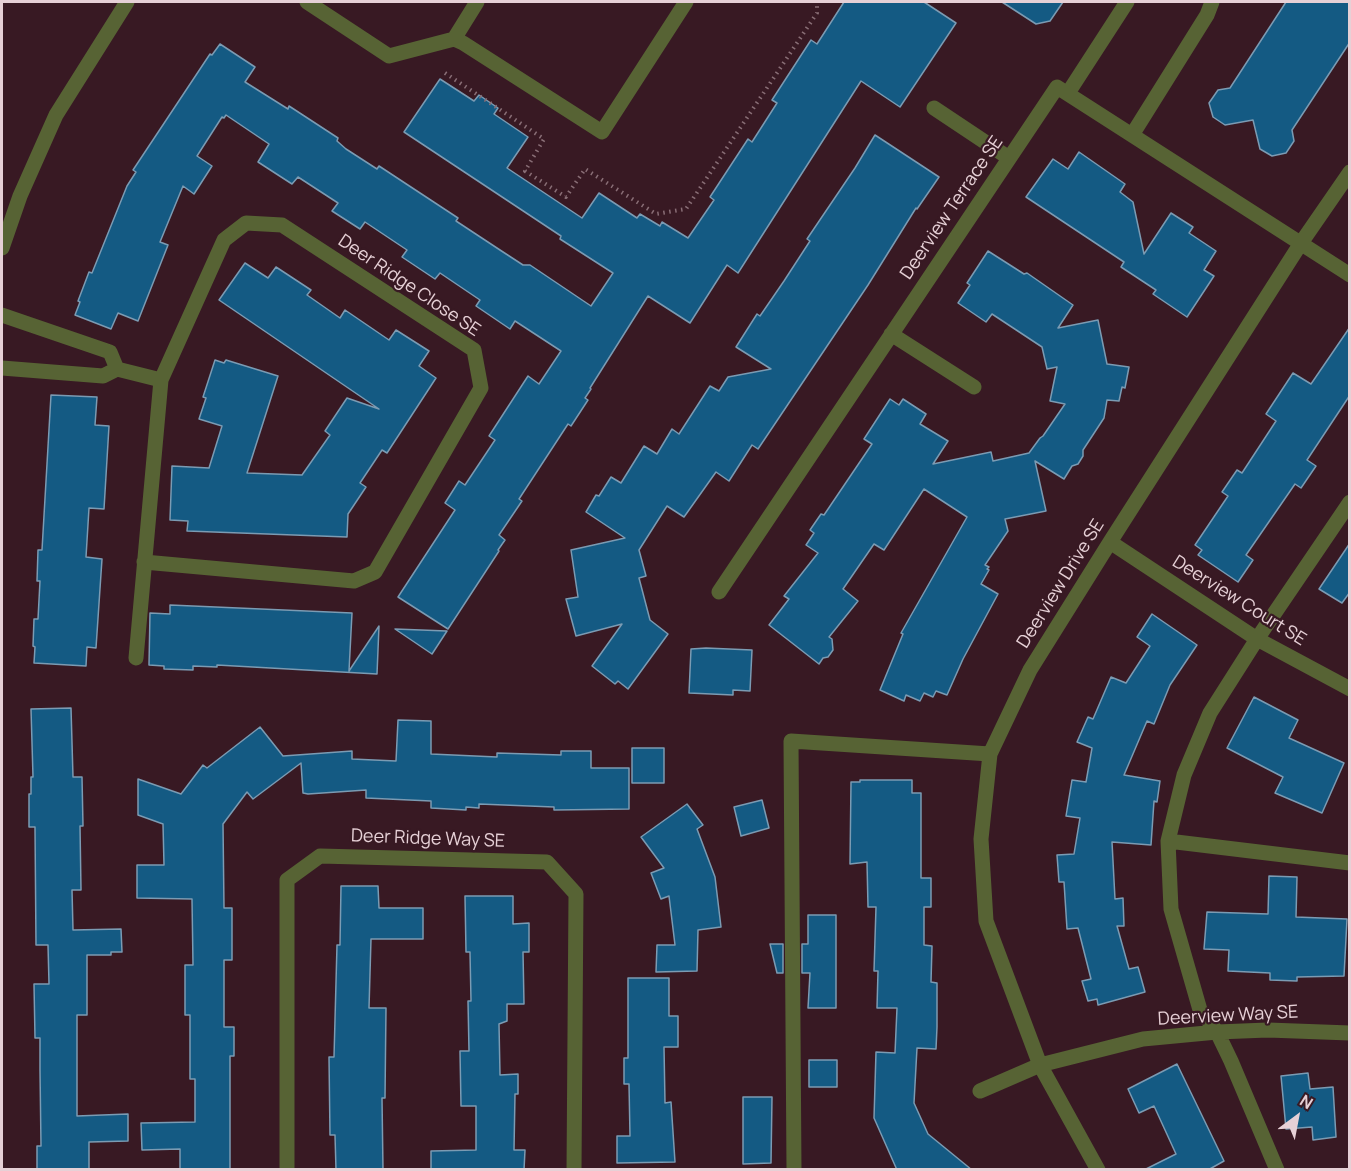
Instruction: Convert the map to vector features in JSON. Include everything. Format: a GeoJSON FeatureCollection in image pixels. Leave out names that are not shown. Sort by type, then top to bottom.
{"type":"FeatureCollection","features":[{"type":"Feature","properties":{"kind":"street"},"geometry":{"type":"LineString","coordinates":[[2,248],[20,196],[56,115],[127,2]]}},
{"type":"Feature","properties":{"kind":"street"},"geometry":{"type":"LineString","coordinates":[[307,2],[389,56],[454,39],[602,132],[687,2]]}},
{"type":"Feature","properties":{"kind":"street"},"geometry":{"type":"LineString","coordinates":[[454,39],[477,2]]}},
{"type":"Feature","properties":{"kind":"street"},"geometry":{"type":"LineString","coordinates":[[1127,2],[1068,93],[1350,275]]}},
{"type":"Feature","properties":{"kind":"street"},"geometry":{"type":"LineString","coordinates":[[1132,135],[1207,15],[1212,2]]}},
{"type":"Feature","properties":{"kind":"street","name":"Deerview Terrace SE"},"geometry":{"type":"LineString","coordinates":[[719,592],[1057,87],[1068,93]]}},
{"type":"Feature","properties":{"kind":"street"},"geometry":{"type":"LineString","coordinates":[[934,108],[1009,158]]}},
{"type":"Feature","properties":{"kind":"street","name":"Deerview Drive SE"},"geometry":{"type":"LineString","coordinates":[[1098,1170],[1040,1065],[987,921],[981,839],[990,754],[1030,670],[1301,243],[1350,172]]}},
{"type":"Feature","properties":{"kind":"street","name":"Deer Ridge Close SE"},"geometry":{"type":"LineString","coordinates":[[136,658],[144,562],[160,380],[224,240],[246,224],[282,225],[474,350],[481,388],[375,572],[354,581],[144,562]]}},
{"type":"Feature","properties":{"kind":"street"},"geometry":{"type":"LineString","coordinates":[[2,315],[110,352],[117,369]]}},
{"type":"Feature","properties":{"kind":"street"},"geometry":{"type":"LineString","coordinates":[[891,334],[974,387]]}},
{"type":"Feature","properties":{"kind":"street"},"geometry":{"type":"LineString","coordinates":[[2,368],[103,376],[117,369],[160,380]]}},
{"type":"Feature","properties":{"kind":"street"},"geometry":{"type":"LineString","coordinates":[[1277,1170],[1217,1032],[1200,1010],[1171,909],[1168,841],[1184,775],[1210,714],[1257,639],[1350,502]]}},
{"type":"Feature","properties":{"kind":"street","name":"Deerview Court SE"},"geometry":{"type":"LineString","coordinates":[[1110,542],[1257,639],[1350,689]]}},
{"type":"Feature","properties":{"kind":"street"},"geometry":{"type":"LineString","coordinates":[[794,1170],[791,741],[990,754]]}},
{"type":"Feature","properties":{"kind":"street"},"geometry":{"type":"LineString","coordinates":[[1168,841],[1350,863]]}},
{"type":"Feature","properties":{"kind":"street","name":"Deer Ridge Way SE"},"geometry":{"type":"LineString","coordinates":[[286,1170],[287,880],[320,856],[547,862],[576,894],[574,1170]]}},
{"type":"Feature","properties":{"kind":"street","name":"Deerview Way SE"},"geometry":{"type":"LineString","coordinates":[[1040,1065],[1143,1040],[1217,1032],[1268,1030],[1350,1033]]}},
{"type":"Feature","properties":{"kind":"street"},"geometry":{"type":"LineString","coordinates":[[981,1091],[1040,1065]]}},
{"type":"Feature","properties":{"kind":"path"},"geometry":{"type":"LineString","coordinates":[[444,73],[544,139],[525,171],[566,197],[585,169],[656,214],[686,209],[817,13],[817,2]]}},
{"type":"Feature","properties":{"kind":"building"},"geometry":{"type":"Polygon","coordinates":[[[844,2],[924,2],[956,23],[900,107],[861,81],[738,273],[727,265],[690,323],[648,296],[590,388],[585,398],[588,400],[571,426],[568,424],[519,499],[522,501],[499,535],[505,540],[499,551],[448,629],[398,597],[455,510],[445,503],[459,481],[465,485],[495,440],[489,436],[528,376],[539,384],[561,351],[515,321],[510,329],[476,306],[480,300],[440,273],[435,279],[402,257],[407,250],[365,222],[360,229],[332,211],[338,203],[298,177],[292,184],[258,162],[269,144],[226,115],[222,117],[197,156],[212,166],[194,194],[183,186],[160,242],[168,245],[138,321],[118,313],[111,329],[75,315],[89,272],[92,273],[127,186],[136,172],[133,170],[210,54],[212,55],[220,44],[255,67],[245,82],[288,109],[289,106],[338,138],[337,141],[346,149],[377,169],[379,166],[458,218],[456,221],[523,265],[530,265],[591,306],[613,273],[404,132],[440,79],[474,101],[479,95],[498,108],[494,114],[528,137],[507,168],[582,218],[599,193],[637,218],[640,214],[660,226],[662,222],[688,238],[714,200],[710,197],[748,139],[752,142],[777,103],[772,100],[811,40],[817,44],[844,2]]]}},
{"type":"Feature","properties":{"kind":"building"},"geometry":{"type":"Polygon","coordinates":[[[1002,2],[1063,2],[1050,21],[1036,24],[1002,2]]]}},
{"type":"Feature","properties":{"kind":"building"},"geometry":{"type":"Polygon","coordinates":[[[1286,2],[1350,2],[1350,42],[1292,130],[1294,141],[1286,153],[1272,156],[1260,149],[1253,120],[1225,125],[1213,117],[1209,103],[1218,90],[1230,88],[1286,2]]]}},
{"type":"Feature","properties":{"kind":"building"},"geometry":{"type":"Polygon","coordinates":[[[875,135],[939,177],[916,208],[868,285],[758,449],[752,445],[729,481],[716,472],[684,517],[667,506],[639,550],[646,576],[639,578],[650,620],[668,634],[628,689],[618,681],[615,684],[592,666],[622,624],[576,636],[566,599],[578,597],[571,550],[625,538],[586,512],[611,477],[621,483],[644,446],[657,454],[672,429],[679,434],[710,386],[719,391],[728,377],[771,369],[736,347],[757,314],[760,316],[784,281],[810,241],[807,239],[875,135]]]}},
{"type":"Feature","properties":{"kind":"building"},"geometry":{"type":"Polygon","coordinates":[[[1079,152],[1125,184],[1120,192],[1133,202],[1144,254],[1171,213],[1193,227],[1189,233],[1216,251],[1204,270],[1214,276],[1187,317],[1153,294],[1156,290],[1121,267],[1124,262],[1026,197],[1053,159],[1068,169],[1079,152]]]}},
{"type":"Feature","properties":{"kind":"building"},"geometry":{"type":"Polygon","coordinates":[[[988,251],[1024,274],[1027,273],[1073,305],[1058,328],[1098,320],[1107,364],[1129,367],[1125,388],[1122,387],[1119,401],[1107,400],[1104,418],[1083,450],[1083,456],[1078,464],[1072,466],[1064,479],[1035,461],[1046,511],[1005,519],[1008,531],[985,565],[989,567],[987,569],[989,570],[981,584],[998,594],[963,659],[947,695],[936,691],[933,697],[924,693],[920,701],[906,695],[904,701],[880,690],[903,634],[901,633],[967,517],[924,489],[884,550],[874,544],[843,589],[858,601],[829,637],[832,639],[833,650],[828,657],[823,658],[819,664],[769,625],[789,599],[784,596],[818,553],[806,545],[814,533],[810,530],[821,514],[824,515],[872,444],[864,439],[890,399],[899,405],[903,399],[926,414],[920,424],[948,441],[933,464],[991,452],[993,461],[1029,453],[1065,404],[1050,401],[1057,367],[1047,369],[1042,347],[992,314],[986,322],[958,303],[970,285],[967,283],[988,251]]]}},
{"type":"Feature","properties":{"kind":"building"},"geometry":{"type":"Polygon","coordinates":[[[245,263],[268,278],[276,267],[311,290],[307,295],[340,318],[345,310],[389,340],[396,330],[429,351],[419,366],[436,378],[387,453],[382,450],[360,483],[366,487],[348,514],[347,537],[187,531],[188,521],[170,520],[172,466],[209,468],[222,426],[199,419],[206,398],[203,397],[215,360],[224,363],[226,360],[278,376],[247,473],[302,475],[330,435],[325,431],[347,398],[379,409],[219,300],[245,263]]]}},
{"type":"Feature","properties":{"kind":"building"},"geometry":{"type":"Polygon","coordinates":[[[1350,327],[1350,395],[1307,460],[1316,466],[1301,488],[1295,484],[1246,555],[1253,560],[1238,582],[1198,555],[1202,550],[1195,545],[1228,496],[1222,492],[1237,470],[1242,473],[1276,421],[1266,414],[1293,373],[1311,384],[1350,327]]]}},
{"type":"Feature","properties":{"kind":"building"},"geometry":{"type":"Polygon","coordinates":[[[51,395],[97,397],[95,425],[109,426],[104,509],[89,508],[86,557],[102,559],[96,648],[87,647],[86,666],[34,663],[34,619],[38,619],[40,581],[37,581],[38,550],[42,550],[51,395]]]}},
{"type":"Feature","properties":{"kind":"building"},"geometry":{"type":"Polygon","coordinates":[[[1350,543],[1350,592],[1342,603],[1319,589],[1350,543]]]}},
{"type":"Feature","properties":{"kind":"building"},"geometry":{"type":"Polygon","coordinates":[[[170,605],[352,613],[349,671],[379,626],[377,674],[217,665],[217,667],[193,666],[193,670],[164,669],[164,666],[149,665],[150,613],[170,614],[170,605]]]}},
{"type":"Feature","properties":{"kind":"building"},"geometry":{"type":"Polygon","coordinates":[[[1152,614],[1197,645],[1170,685],[1154,724],[1147,721],[1124,775],[1160,781],[1157,802],[1154,801],[1151,845],[1112,842],[1115,899],[1123,898],[1124,926],[1117,926],[1129,969],[1138,967],[1145,992],[1098,1005],[1097,999],[1088,1001],[1082,981],[1091,979],[1078,928],[1067,929],[1064,882],[1059,882],[1057,855],[1074,854],[1080,818],[1066,816],[1072,780],[1086,782],[1092,748],[1077,742],[1088,717],[1093,719],[1111,677],[1126,683],[1150,646],[1137,637],[1152,614]]]}},
{"type":"Feature","properties":{"kind":"building"},"geometry":{"type":"Polygon","coordinates":[[[395,629],[447,631],[432,654],[395,629]]]}},
{"type":"Feature","properties":{"kind":"building"},"geometry":{"type":"Polygon","coordinates":[[[691,649],[752,650],[750,691],[733,690],[733,695],[689,693],[691,649]]]}},
{"type":"Feature","properties":{"kind":"building"},"geometry":{"type":"Polygon","coordinates":[[[1254,697],[1298,720],[1289,738],[1344,763],[1322,813],[1275,793],[1283,777],[1227,748],[1254,697]]]}},
{"type":"Feature","properties":{"kind":"building"},"geometry":{"type":"Polygon","coordinates":[[[71,708],[73,777],[82,777],[83,826],[80,826],[81,890],[72,890],[73,930],[121,929],[122,952],[111,952],[111,955],[87,955],[87,1015],[77,1015],[77,1116],[128,1114],[128,1141],[89,1142],[89,1170],[37,1170],[37,1146],[41,1146],[40,1038],[35,1038],[34,984],[49,984],[48,945],[36,945],[35,827],[29,827],[29,794],[31,794],[31,777],[33,777],[31,709],[71,708]]]}},
{"type":"Feature","properties":{"kind":"building"},"geometry":{"type":"Polygon","coordinates":[[[398,720],[431,721],[431,754],[497,757],[497,753],[561,755],[561,751],[591,751],[591,768],[629,768],[629,809],[554,810],[554,807],[479,804],[479,808],[466,807],[466,810],[431,808],[431,801],[366,798],[366,790],[308,794],[303,793],[301,763],[253,799],[247,792],[223,824],[224,908],[232,908],[232,960],[224,960],[224,1027],[234,1027],[234,1056],[230,1056],[230,1170],[180,1170],[180,1149],[142,1150],[141,1123],[195,1122],[195,1079],[190,1079],[190,1015],[185,1015],[185,965],[193,965],[192,899],[137,898],[137,865],[164,865],[163,824],[138,815],[138,779],[181,794],[203,765],[207,768],[260,727],[283,756],[352,751],[352,759],[396,761],[398,720]]]}},
{"type":"Feature","properties":{"kind":"building"},"geometry":{"type":"Polygon","coordinates":[[[632,748],[664,748],[664,783],[632,783],[632,748]]]}},
{"type":"Feature","properties":{"kind":"building"},"geometry":{"type":"Polygon","coordinates":[[[860,780],[912,780],[912,793],[921,793],[921,878],[931,878],[931,907],[924,907],[924,945],[932,946],[931,982],[937,983],[937,1027],[936,1049],[917,1048],[914,1103],[928,1134],[972,1170],[897,1170],[874,1118],[876,1052],[895,1053],[897,1008],[877,1008],[878,971],[874,971],[876,907],[868,907],[867,862],[850,864],[851,782],[860,782],[860,780]]]}},
{"type":"Feature","properties":{"kind":"building"},"geometry":{"type":"Polygon","coordinates":[[[762,800],[769,828],[741,836],[734,807],[762,800]]]}},
{"type":"Feature","properties":{"kind":"building"},"geometry":{"type":"Polygon","coordinates":[[[687,804],[703,825],[697,829],[715,877],[721,927],[698,930],[697,971],[656,972],[657,945],[675,945],[669,896],[661,899],[651,873],[664,868],[641,837],[687,804]]]}},
{"type":"Feature","properties":{"kind":"building"},"geometry":{"type":"Polygon","coordinates":[[[1269,876],[1297,877],[1296,917],[1347,919],[1344,976],[1297,977],[1297,981],[1270,980],[1270,973],[1228,971],[1229,950],[1204,949],[1207,912],[1268,914],[1269,876]]]}},
{"type":"Feature","properties":{"kind":"building"},"geometry":{"type":"Polygon","coordinates":[[[341,886],[378,886],[379,908],[423,908],[423,939],[371,939],[369,1008],[386,1008],[385,1098],[382,1098],[383,1170],[336,1170],[335,1135],[330,1135],[329,1057],[334,1057],[341,886]]]}},
{"type":"Feature","properties":{"kind":"building"},"geometry":{"type":"Polygon","coordinates":[[[465,896],[513,896],[513,924],[529,923],[529,952],[523,952],[524,1004],[507,1004],[507,1021],[499,1024],[500,1075],[518,1074],[518,1094],[515,1094],[514,1150],[525,1150],[524,1170],[431,1170],[431,1151],[476,1150],[476,1106],[461,1106],[460,1051],[469,1051],[468,1001],[471,1001],[470,952],[466,952],[465,896]]]}},
{"type":"Feature","properties":{"kind":"building"},"geometry":{"type":"Polygon","coordinates":[[[808,915],[836,915],[836,1008],[808,1008],[810,973],[802,973],[802,944],[808,944],[808,915]]]}},
{"type":"Feature","properties":{"kind":"building"},"geometry":{"type":"Polygon","coordinates":[[[770,944],[783,944],[783,973],[777,973],[770,944]]]}},
{"type":"Feature","properties":{"kind":"building"},"geometry":{"type":"Polygon","coordinates":[[[628,978],[669,978],[669,1016],[678,1016],[678,1047],[664,1047],[665,1103],[671,1102],[675,1162],[617,1163],[617,1136],[630,1136],[629,1084],[624,1084],[624,1058],[628,1058],[628,978]]]}},
{"type":"Feature","properties":{"kind":"building"},"geometry":{"type":"Polygon","coordinates":[[[809,1060],[837,1060],[837,1087],[809,1087],[809,1060]]]}},
{"type":"Feature","properties":{"kind":"building"},"geometry":{"type":"Polygon","coordinates":[[[1177,1064],[1224,1161],[1208,1170],[1144,1170],[1176,1154],[1154,1106],[1139,1113],[1128,1089],[1177,1064]]]}},
{"type":"Feature","properties":{"kind":"building"},"geometry":{"type":"Polygon","coordinates":[[[1308,1073],[1310,1089],[1333,1087],[1336,1137],[1313,1140],[1312,1127],[1286,1129],[1281,1076],[1308,1073]]]}},
{"type":"Feature","properties":{"kind":"building"},"geometry":{"type":"Polygon","coordinates":[[[743,1097],[772,1097],[771,1163],[743,1164],[743,1097]]]}}]}
